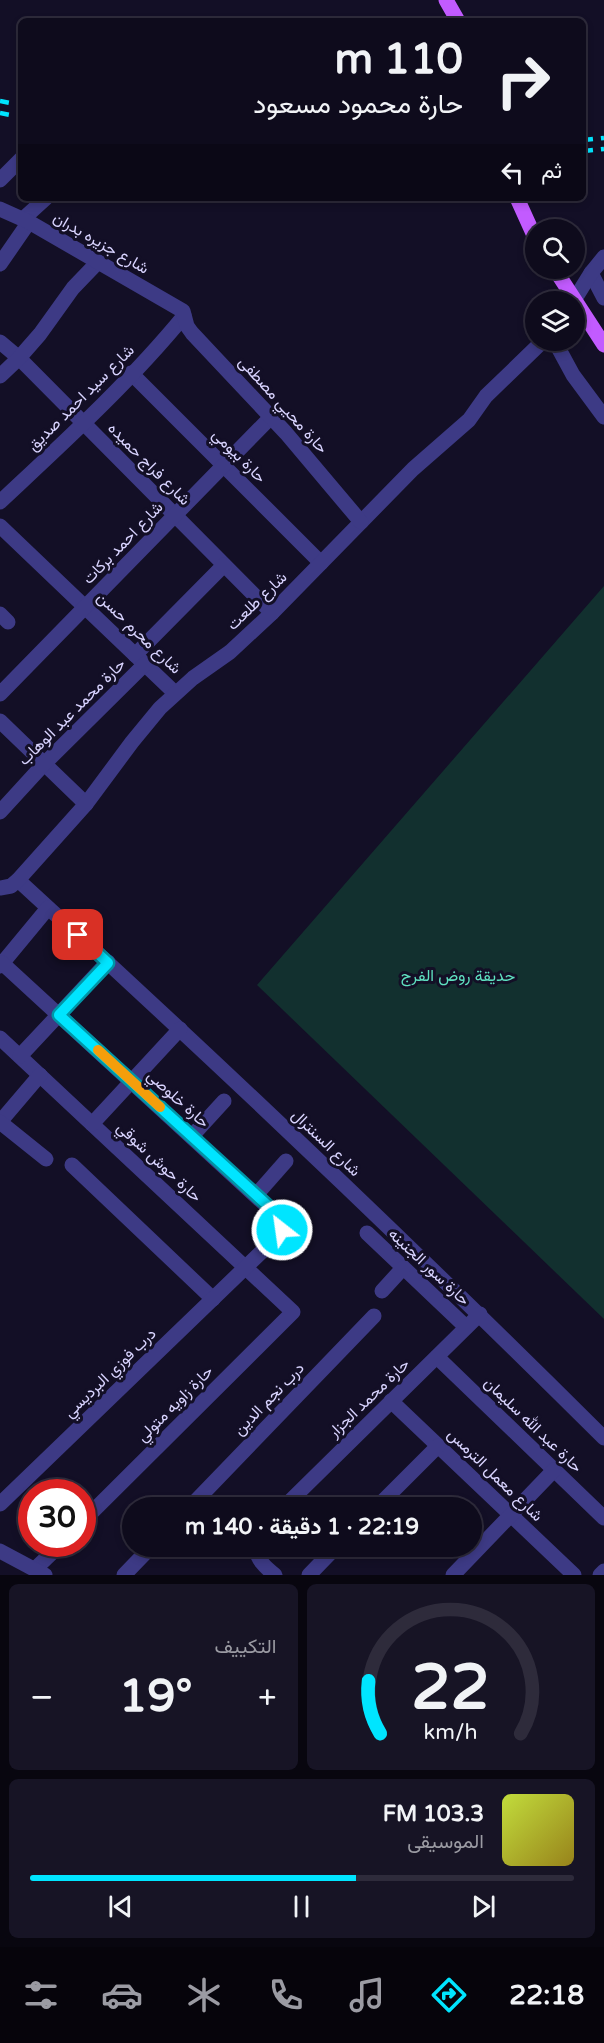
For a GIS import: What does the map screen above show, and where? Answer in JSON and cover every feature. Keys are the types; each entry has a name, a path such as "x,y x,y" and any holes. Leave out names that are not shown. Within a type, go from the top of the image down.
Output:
{"main road":[{"path":"446,0 456,18"},
{"path":"518,201 526,219"},
{"path":"561,279 604,345"}],"street":[{"path":"0,180 18,162"},
{"path":"0,264 26,221 43,201"},
{"name":"شارع جزيره بدران","path":"0,208 98,262 184,314"},
{"path":"580,291 604,257"},
{"path":"0,376 40,334 73,288 98,262"},
{"path":"591,273 604,298"},
{"name":"شارع سيد احمد صديق","path":"0,502 131,374 184,314"},
{"name":"حارة محيي مصطفى","path":"184,314 187,326 192,333 271,417 361,522"},
{"name":"شارع فراج حميده","path":"0,342 19,358 272,613"},
{"name":"شارع طلعت","path":"0,888 11,886 18,880 86,804 145,724 175,693 230,652 272,613 412,469 469,420 486,396 533,351"},
{"path":"560,351 573,375 604,417"},
{"name":"حارة بيومي","path":"131,374 321,563"},
{"name":"شارع احمد بركات","path":"0,694 271,417"},
{"name":"شارع محرم حسن","path":"0,526 175,693"},
{"name":"حارة محمد عبد الوهاب","path":"0,812 224,565"},
{"path":"0,721 86,804"},
{"name":"شارع السنترال","path":"18,880 180,1029 480,1314 604,1438"},
{"path":"1,964 48,908"},
{"path":"20,1056 108,963"},
{"name":"حارة خلوصي","path":"1,964 283,1221 282,1230 277,1237 245,1268"},
{"path":"92,1124 180,1029"},
{"name":"حارة حوش شوقي","path":"0,1038 293,1312"},
{"path":"40,1075 0,1122 46,1159"},
{"path":"192,1136 224,1101"},
{"path":"256,1195 286,1161"},
{"path":"72,1165 213,1299"},
{"name":"حارة سور الجنينه","path":"367,1233 466,1327"},
{"name":"درب فوزي البرديسي","path":"0,1504 245,1268"},
{"path":"382,1291 403,1268"},
{"name":"حارة زاويه متولي","path":"96,1508 293,1312"},
{"name":"حارة محمد الجزار","path":"294,1497 480,1314"},
{"name":"درب نجم الدين","path":"200,1497 374,1316"},
{"name":"حارة عبد الله سليمان","path":"436,1357 604,1518"},
{"name":"شارع معمل الترمس","path":"391,1401 574,1575"},
{"path":"387,1497 438,1446"},
{"path":"453,1575 554,1470"},
{"path":"0,1551 40,1572 51,1557"},
{"path":"124,1575 141,1557"},
{"path":"258,1557 275,1575"},
{"path":"309,1575 327,1557"},
{"path":"600,1575 604,1571"}],"green space":[{"name":"حديقة روض الفرج","path":"604,586 604,1319 257,985"}],"railway":[{"path":"0,101 18,104"},
{"path":"0,113 18,116"},
{"path":"586,140 604,138"},
{"path":"586,151 604,149"}],"slow traffic":[{"path":"98,1050 160,1107"}],"route":[{"path":"78,935 108,963 59,1015 277,1214 283,1221 282,1230"}]}
